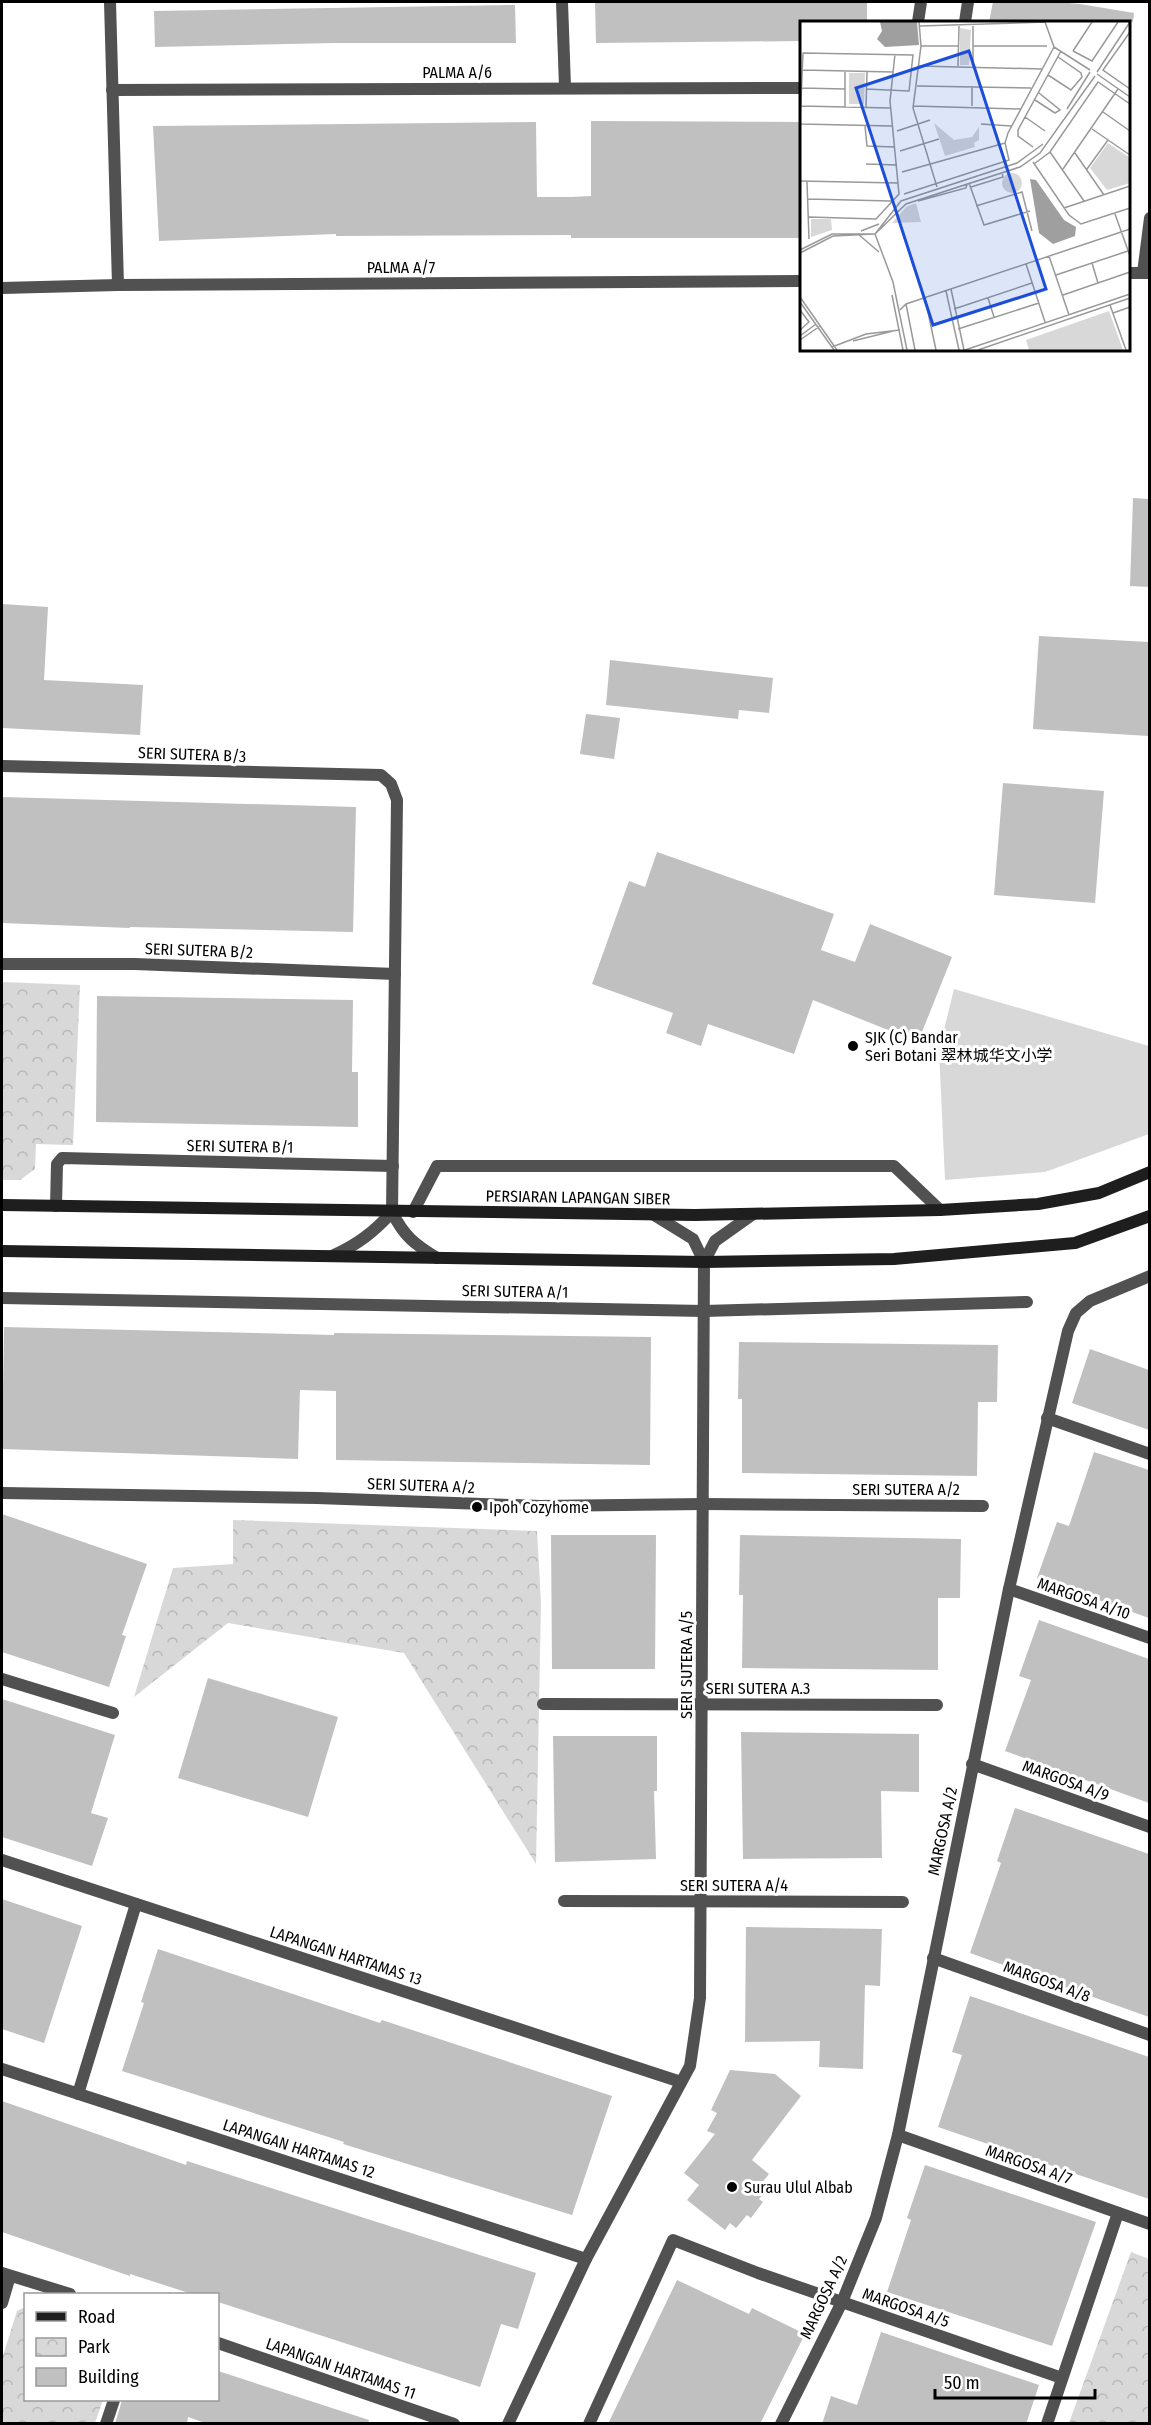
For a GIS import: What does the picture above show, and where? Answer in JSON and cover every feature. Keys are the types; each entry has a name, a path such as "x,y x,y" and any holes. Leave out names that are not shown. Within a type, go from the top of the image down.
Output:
{"main road":[{"name":"PERSIARAN LAPANGAN SIBER","path":"2,1205 654,1215 940,1210 1038,1204 1099,1193 1149,1172"},
{"path":"2,1251 704,1262 894,1260 1075,1243 1149,1216"}],"street":[{"path":"110,2 118,285"},
{"path":"562,2 565,87"},
{"path":"918,21 921,2"},
{"path":"965,21 968,2"},
{"name":"PALMA A/6","path":"112,90 800,88"},
{"path":"1130,273 1146,273 1149,218"},
{"name":"PALMA A/7","path":"2,288 118,285 800,281"},
{"name":"SERI SUTERA B/3","path":"2,766 381,775 390,784 397,800 395,974"},
{"name":"SERI SUTERA B/2","path":"2,964 135,964 395,974"},
{"path":"395,974 392,1212 403,1233 419,1247 437,1258"},
{"name":"SERI SUTERA B/1","path":"56,1206 57,1164 62,1158 393,1166"},
{"path":"413,1212 437,1166 894,1166 940,1210"},
{"path":"332,1256 356,1245 377,1230 392,1212"},
{"path":"704,1262 715,1241 753,1214"},
{"path":"654,1215 693,1239 704,1262"},
{"name":"SERI SUTERA A/5","path":"681,2082 690,2066 700,1998 704,1262"},
{"name":"MARGOSA A/2","path":"781,2424 842,2302 876,2218 898,2135 1008,1589 1068,1331 1076,1313 1090,1301 1149,1276"},
{"name":"SERI SUTERA A/1","path":"2,1298 704,1311 1027,1302"},
{"path":"1047,1418 1149,1454"},
{"name":"SERI SUTERA A/2","path":"2,1492 317,1498 540,1506 703,1504 983,1506"},
{"name":"MARGOSA A/10","path":"1008,1589 1149,1638"},
{"path":"2,1679 113,1713"},
{"name":"SERI SUTERA A.3","path":"543,1704 937,1705"},
{"name":"MARGOSA A/9","path":"972,1764 1149,1827"},
{"name":"LAPANGAN HARTAMAS 13","path":"2,1860 681,2082"},
{"name":"SERI SUTERA A/4","path":"564,1901 903,1902"},
{"path":"78,2094 136,1904"},
{"name":"MARGOSA A/8","path":"933,1958 1149,2035"},
{"name":"LAPANGAN HARTAMAS 12","path":"2,2069 586,2259"},
{"path":"508,2424 586,2259 681,2082"},
{"name":"MARGOSA A/7","path":"898,2135 1149,2224"},
{"path":"1047,2424 1118,2213"},
{"name":"MARGOSA A/5","path":"589,2424 673,2240 842,2302 1062,2378"},
{"path":"2,2302 6,2274 64,2293"},
{"name":"LAPANGAN HARTAMAS 11","path":"219,2343 454,2424"},
{"path":"106,2424 114,2401"}],"green space":[{"path":"2,982 80,985 73,1145 36,1144 35,1169 20,1180 2,1180"},
{"path":"954,989 1149,1046 1149,1134 1045,1172 945,1180 939,1050"},
{"path":"233,1520 537,1531 541,1602 536,1864 404,1653 228,1623 134,1697 173,1568 233,1564"},
{"path":"1131,2252 1149,2259 1149,2423 1069,2423"},
{"path":"24,2308 24,2401 103,2401 95,2423 2,2423 2,2359 17,2311"}],"building":[{"path":"867,2 867,21 800,21 800,41 596,43 595,3"},
{"path":"993,2 1057,2 1134,13 1133,22 989,21"},
{"path":"515,5 516,43 334,43 155,47 154,11"},
{"path":"591,121 800,122 800,238 571,238 571,235 336,236 336,234 159,241 153,126 536,122 537,197 591,196"},
{"path":"1133,498 1149,499 1149,587 1130,586"},
{"path":"2,604 48,607 44,680 143,685 140,735 2,728"},
{"path":"1039,636 1149,642 1149,736 1033,729"},
{"path":"610,660 773,678 769,713 739,710 738,719 606,705"},
{"path":"586,714 620,718 614,759 580,754"},
{"path":"1003,783 1104,791 1095,903 994,895"},
{"path":"2,797 356,807 353,932 2,923"},
{"path":"657,852 834,914 821,950 855,962 870,924 952,957 918,1042 813,1000 794,1054 708,1024 701,1046 666,1033 673,1013 592,984 629,881 645,887"},
{"path":"97,996 353,1000 352,1072 358,1072 358,1127 96,1122"},
{"path":"4,1327 334,1335 334,1333 651,1337 650,1465 336,1460 336,1391 300,1390 298,1459 2,1449"},
{"path":"739,1342 998,1345 997,1402 978,1402 977,1476 742,1473 742,1399 738,1399"},
{"path":"1090,1349 1149,1370 1149,1430 1072,1403"},
{"path":"1094,1452 1149,1470 1149,1618 1037,1578 1057,1522 1069,1526"},
{"path":"2,1514 147,1564 122,1635 126,1636 109,1687 2,1652"},
{"path":"551,1535 656,1535 655,1669 552,1669"},
{"path":"740,1535 961,1539 960,1598 938,1598 938,1670 742,1668 743,1595 739,1595"},
{"path":"1039,1620 1149,1659 1149,1803 1005,1751 1031,1680 1019,1676"},
{"path":"208,1678 338,1717 308,1817 178,1778"},
{"path":"2,1699 115,1735 91,1813 108,1818 92,1866 2,1837"},
{"path":"741,1732 919,1734 919,1792 881,1791 882,1858 743,1859"},
{"path":"553,1736 657,1736 657,1791 654,1791 656,1859 555,1862"},
{"path":"1015,1808 1149,1854 1149,2017 970,1953 1001,1863 997,1861"},
{"path":"2,1899 82,1926 44,2043 2,2029"},
{"path":"746,1927 882,1929 880,1986 865,1985 863,2069 819,2067 820,2041 745,2042"},
{"path":"158,1949 380,2023 382,2020 612,2096 572,2215 343,2144 344,2142 122,2071 144,2003 141,2002"},
{"path":"970,1996 1149,2057 1149,2199 938,2127 962,2055 952,2052"},
{"path":"730,2070 775,2074 801,2096 752,2160 769,2174 761,2184 768,2188 759,2199 763,2202 751,2218 747,2215 736,2228 730,2223 725,2230 687,2200 699,2185 684,2173 715,2134 707,2131 717,2113 711,2110"},
{"path":"2,2101 186,2165 187,2161 536,2273 518,2329 501,2324 480,2387 219,2302 219,2293 189,2293 130,2274 130,2276 2,2232"},
{"path":"925,2165 1096,2222 1052,2346 887,2292 911,2220 907,2218"},
{"path":"677,2280 749,2314 752,2308 805,2334 760,2424 608,2424"},
{"path":"881,2332 1039,2385 1026,2424 822,2424 831,2396 857,2405"},
{"path":"219,2371 369,2420 368,2424 208,2424 188,2417 187,2424 115,2424 122,2401 219,2401"}],"place":[{"name":"SJK (C) Bandar Seri Botani 翠林城华文小学","path":"853,1046"},
{"name":"Ipoh Cozyhome","path":"477,1507"},
{"name":"Surau Ulul Albab","path":"732,2187"}]}
